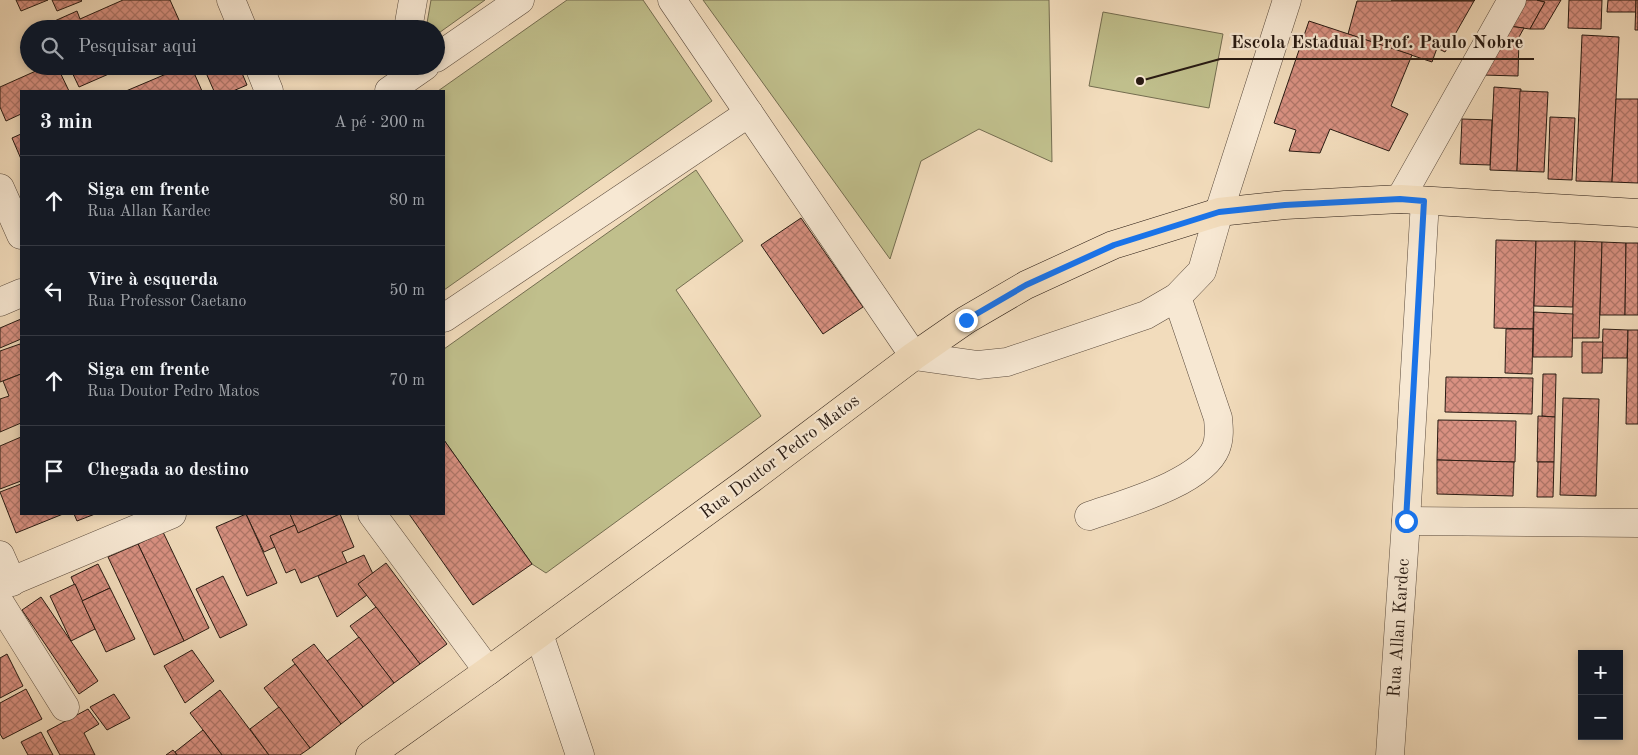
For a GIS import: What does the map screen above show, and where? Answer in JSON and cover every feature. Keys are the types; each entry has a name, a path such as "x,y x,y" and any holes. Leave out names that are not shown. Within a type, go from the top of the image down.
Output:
{"main road":[{"name":"Rua Doutor Pedro Matos","path":"370,755 751,480 914,356 966,320 1026,285 1114,245 1219,212 1285,205 1412,200 1638,213"}],"street":[{"path":"231,0 239,20"},
{"path":"410,20 413,0"},
{"path":"445,52 520,0"},
{"path":"672,0 914,356 978,365 1007,362 1146,315 1177,297 1202,270 1287,0"},
{"path":"1412,200 1512,0"},
{"path":"263,75 269,90"},
{"path":"396,81 408,75"},
{"path":"445,317 748,112"},
{"path":"0,188 20,234"},
{"name":"Rua Allan Kardec","path":"1390,755 1406,521 1412,200"},
{"path":"0,302 20,293"},
{"path":"1089,516 1172,486 1192,475 1206,464 1216,449 1219,434 1218,418 1177,297"},
{"path":"4,590 170,515"},
{"path":"373,515 488,671"},
{"path":"1406,521 1638,523"},
{"path":"0,555 4,590 65,707"},
{"path":"539,634 580,755"}],"shaded area":[{"path":"431,0 485,0 445,29 445,20 428,20"},
{"path":"567,0 643,0 712,101 445,289 445,90 439,90"},
{"path":"703,0 1049,0 1052,162 979,129 921,161 890,259"},
{"path":"1103,12 1223,34 1209,108 1089,86"},
{"path":"696,170 743,241 676,290 761,416 546,573 532,564 445,441 445,348"}],"building":[{"path":"16,0 48,0 21,11"},
{"path":"52,0 81,0 82,1 57,11"},
{"path":"123,0 170,0 179,20 57,20 77,11 80,19"},
{"path":"1391,0 1475,0 1474,1"},
{"path":"1522,0 1545,2 1530,29 1508,26"},
{"path":"1537,0 1561,0 1544,29 1530,29 1545,2"},
{"path":"1569,0 1602,0 1601,29 1568,28"},
{"path":"1608,0 1636,0 1636,12 1607,12"},
{"path":"1636,0 1638,0 1638,30 1635,30"},
{"path":"1357,1 1474,1 1445,52 1437,48 1432,62 1348,34"},
{"path":"1309,21 1412,55 1391,106 1408,114 1389,151 1330,129 1320,153 1289,151 1296,130 1274,123"},
{"path":"1508,26 1524,28 1519,37 1518,76 1482,75"},
{"path":"1582,35 1619,37 1612,182 1576,181"},
{"path":"27,75 61,75 69,90 20,90 20,114 6,121 0,107 0,87"},
{"path":"73,75 106,75 79,87"},
{"path":"164,75 195,75 202,90 128,90"},
{"path":"207,75 243,75 247,85 235,90 214,90"},
{"path":"1494,87 1521,89 1517,171 1490,170"},
{"path":"1520,91 1548,92 1544,172 1517,171"},
{"path":"1616,99 1638,99 1638,183 1612,182"},
{"path":"1550,117 1575,118 1572,180 1548,179"},
{"path":"1462,119 1492,120 1490,165 1460,164"},
{"path":"20,134 20,157 12,138"},
{"path":"801,218 863,307 823,334 761,245"},
{"path":"1496,240 1536,241 1533,329 1494,328"},
{"path":"1536,241 1575,241 1573,307 1534,306"},
{"path":"1575,241 1602,242 1599,338 1572,338"},
{"path":"1602,242 1626,243 1625,315 1600,315"},
{"path":"1626,243 1638,243 1638,315 1625,315"},
{"path":"1534,312 1573,314 1572,357 1533,357"},
{"path":"20,319 20,339 0,348 0,328"},
{"path":"1506,329 1533,329 1532,374 1505,373"},
{"path":"1603,329 1628,330 1627,358 1602,358"},
{"path":"1628,330 1638,330 1638,424 1626,424"},
{"path":"1582,342 1603,342 1602,373 1582,373"},
{"path":"20,344 20,374 0,382 0,351"},
{"path":"20,374 20,423 0,432 0,399 9,396 3,381"},
{"path":"1543,374 1556,374 1555,417 1542,416"},
{"path":"1446,377 1533,378 1532,414 1445,412"},
{"path":"1563,398 1599,399 1596,496 1560,495"},
{"path":"1538,416 1555,417 1554,462 1537,462"},
{"path":"1438,420 1516,421 1515,462 1437,460"},
{"path":"20,437 20,481 0,489 0,446"},
{"path":"445,441 532,564 473,605 410,515 445,515"},
{"path":"1437,460 1514,462 1513,496 1437,494"},
{"path":"1538,462 1554,462 1553,497 1537,497"},
{"path":"20,484 20,515 61,515 16,533 0,492"},
{"path":"74,515 92,515 77,521"},
{"path":"246,515 290,515 295,525 270,536 275,547 264,552"},
{"path":"246,515 277,583 247,596 216,527"},
{"path":"290,515 338,515 298,533"},
{"path":"340,515 354,547 342,552 347,563 301,583 295,569 286,573 270,536 295,525 298,533"},
{"path":"163,532 209,628 184,641 138,544"},
{"path":"138,544 184,641 154,655 108,557"},
{"path":"364,555 373,574 358,584 367,595 337,617 318,576"},
{"path":"386,563 447,644 420,664 358,584"},
{"path":"98,564 110,588 82,601 71,577"},
{"path":"223,576 247,625 220,638 196,589"},
{"path":"75,584 95,629 71,641 50,596"},
{"path":"110,588 135,639 106,652 82,601"},
{"path":"41,597 98,681 79,694 22,610"},
{"path":"376,607 420,664 394,683 350,626"},
{"path":"359,637 394,683 363,707 327,661"},
{"path":"314,644 363,707 341,724 292,660"},
{"path":"192,650 214,681 185,703 164,666"},
{"path":"7,654 23,686 0,698 0,658"},
{"path":"295,664 341,724 310,748 264,688"},
{"path":"26,689 42,719 3,739 0,734 0,703"},
{"path":"220,690 269,755 222,755 190,713"},
{"path":"114,694 130,718 107,730 90,707"},
{"path":"279,707 310,748 300,755 269,755 250,729"},
{"path":"88,709 99,724 84,733 95,755 60,755 47,731"},
{"path":"203,730 222,755 177,755 175,752"},
{"path":"41,732 53,755 28,755 21,742"},
{"path":"173,750 177,755 166,755"}],"place":[{"name":"Escola Estadual Prof. Paulo Nobre","path":"1140,81"}],"route":[{"path":"966,320 1026,285 1114,245 1219,212 1285,205 1400,199 1424,201 1406,521"}]}
